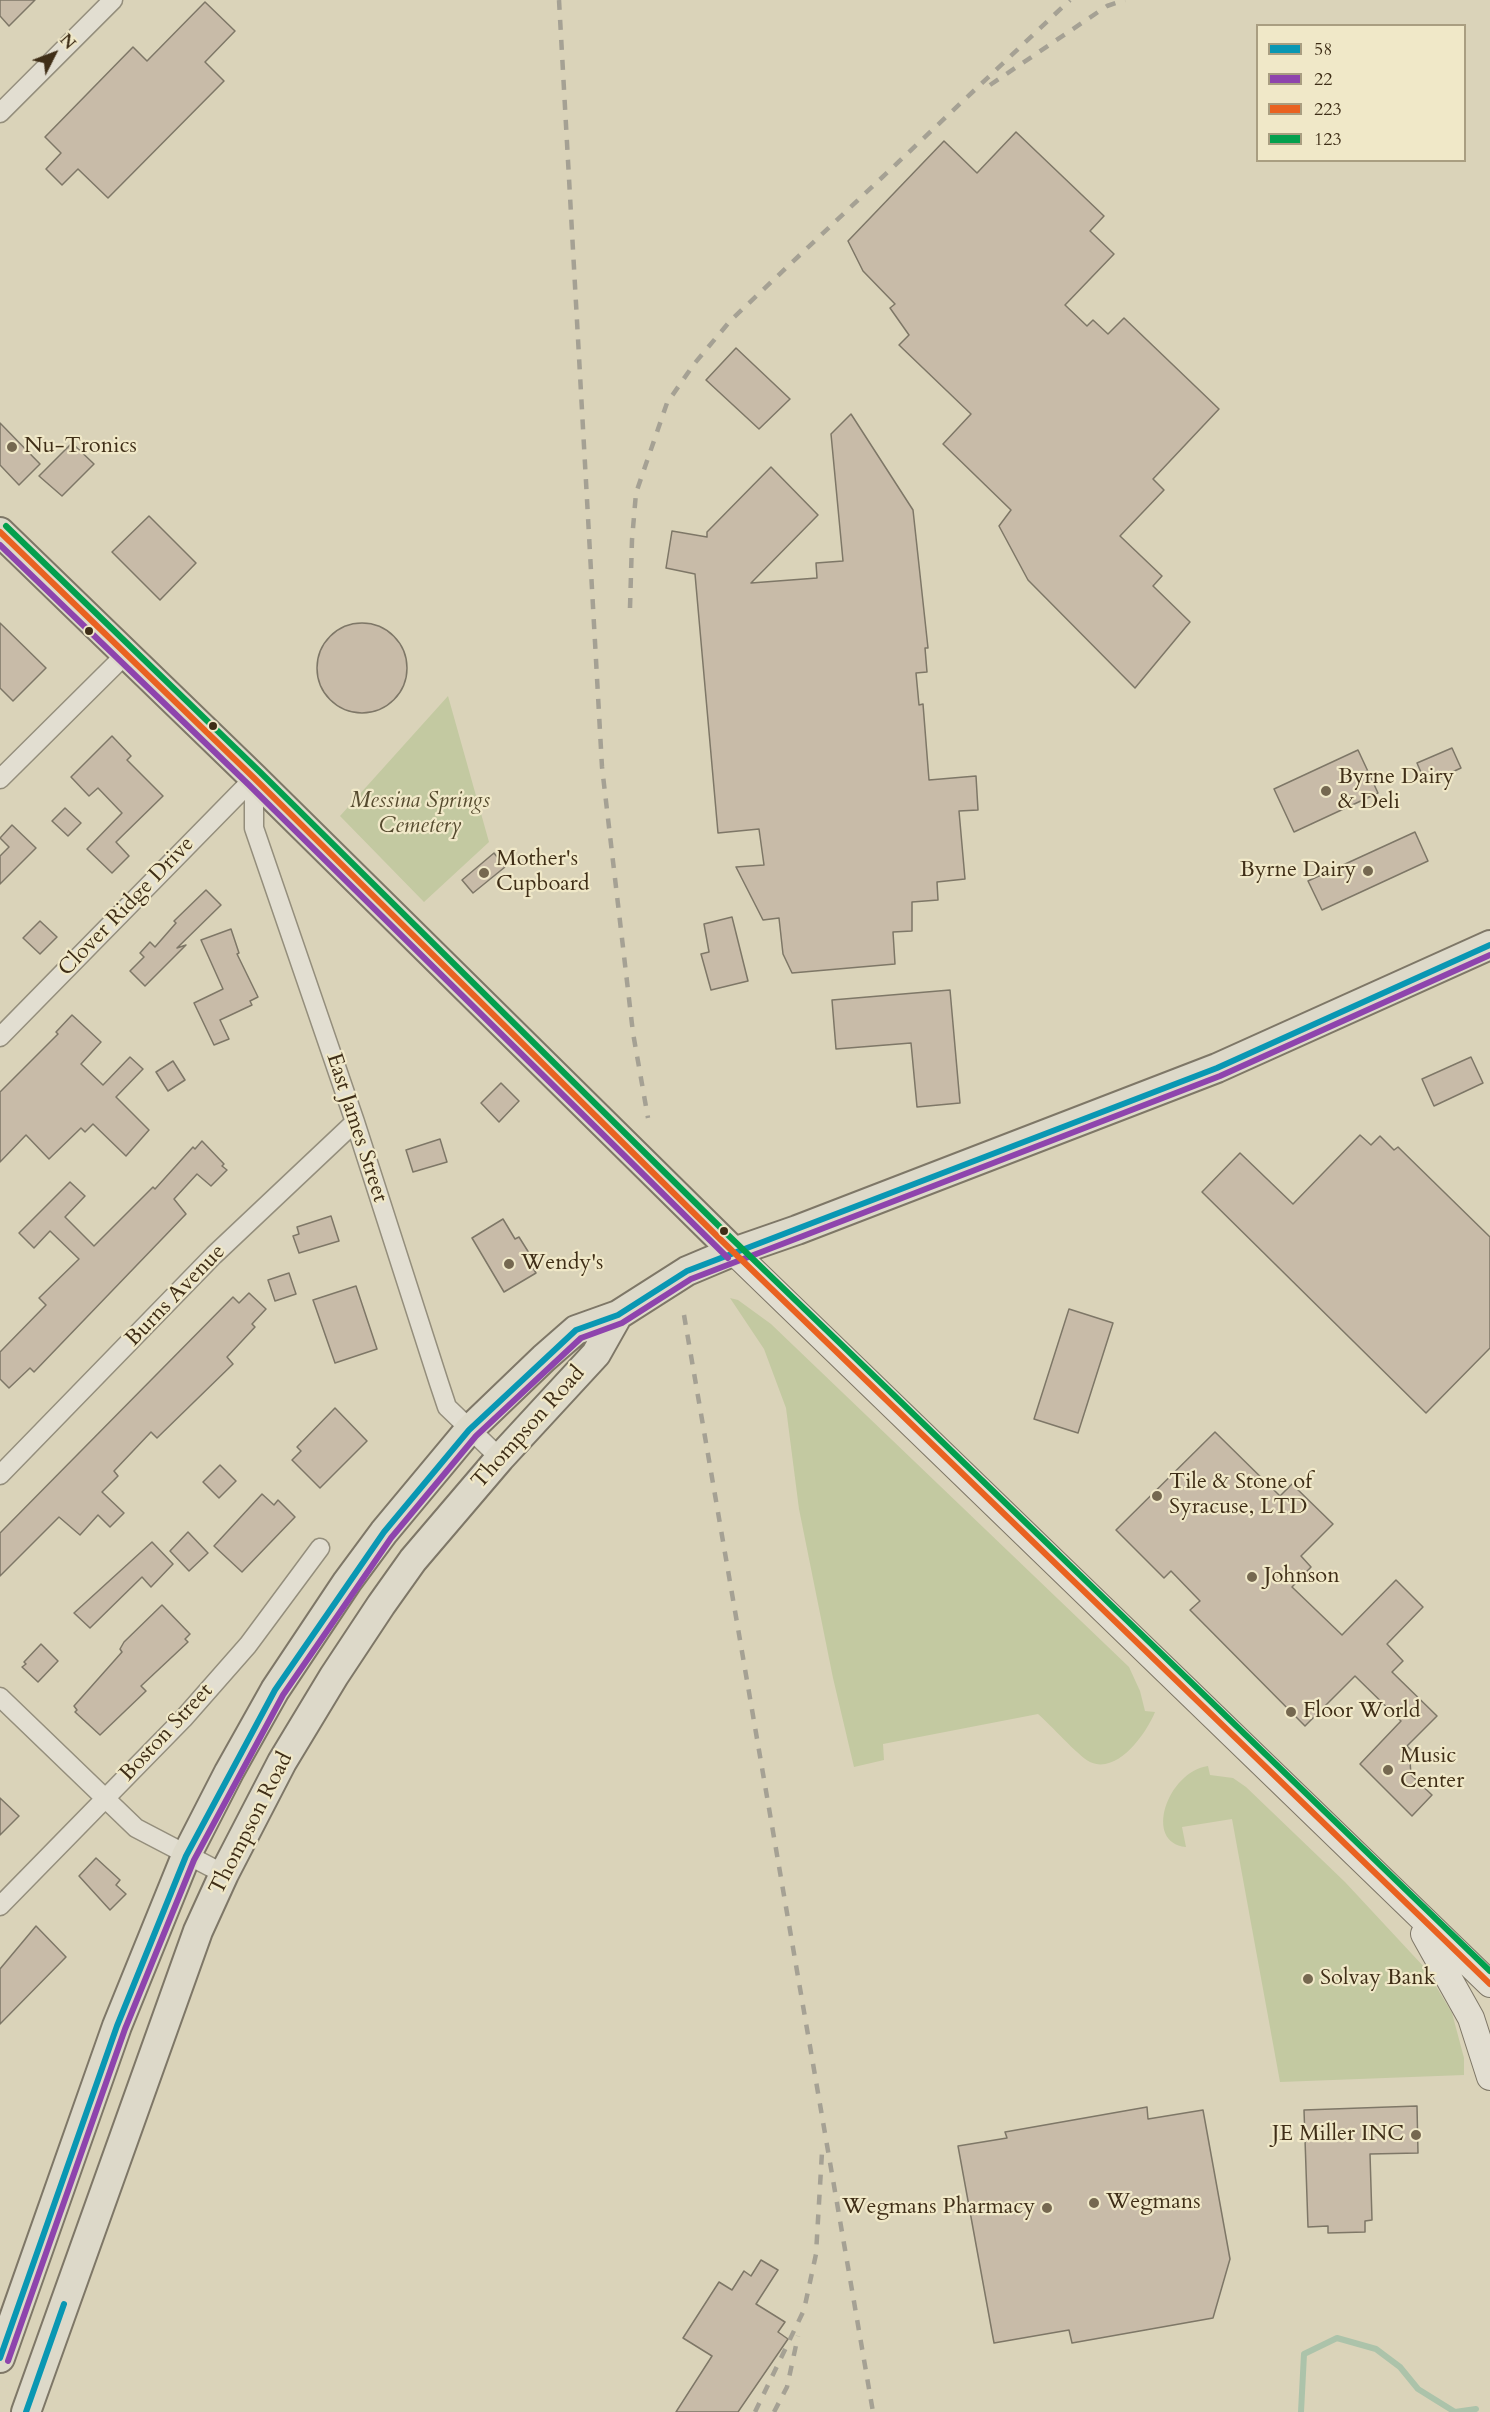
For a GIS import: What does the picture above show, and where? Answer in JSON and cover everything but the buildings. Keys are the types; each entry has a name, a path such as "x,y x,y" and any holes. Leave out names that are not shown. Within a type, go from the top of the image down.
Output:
{"main road":[{"path":"0,532 254,778 734,1252 1490,1984"},
{"name":"Thompson Road","path":"0,2358 117,2026 186,1856 270,1699 334,1601 384,1532 469,1430 576,1330 618,1315 687,1271 1217,1068 1453,964 1490,945"},
{"name":"Thompson Road","path":"26,2412 198,1931 224,1874 282,1762 334,1676 413,1560 500,1458 596,1354 618,1315"},
{"path":"1405,1904 1448,1974 1471,2018 1490,2077"}],"street":[{"path":"0,113 113,0"},
{"path":"0,779 126,654"},
{"name":"Clover Ridge Drive","path":"0,1037 254,778"},
{"name":"East James Street","path":"254,778 254,828 356,1122 444,1399 447,1407 500,1458"},
{"name":"Burns Avenue","path":"0,1475 214,1255 356,1122"},
{"name":"Boston Street","path":"0,1906 183,1719 248,1644 320,1548"},
{"path":"0,1697 136,1828 224,1874"}],"green space":[{"name":"Messina Springs Cemetery","path":"448,696 489,842 424,902 340,816"},
{"path":"730,1298 738,1300 771,1324 1129,1667 1140,1691 1145,1711 1155,1712 1138,1740 1121,1757 1101,1764 1090,1762 1038,1714 883,1744 884,1760 854,1767 833,1678 799,1509 786,1408 764,1349"},
{"path":"1208,1766 1210,1775 1233,1778 1246,1787 1345,1882 1425,1968 1452,2013 1464,2058 1464,2075 1280,2082 1232,1819 1182,1827 1186,1847 1173,1843 1166,1834 1163,1821 1165,1807 1181,1781 1194,1771"}],"waterway":[{"path":"1301,2412 1304,2354 1337,2338 1376,2349 1400,2367 1418,2389 1455,2412 1476,2409"}],"railway":[{"path":"559,0 602,767 633,1033 648,1118"},
{"path":"630,608 636,493 667,403 694,364 731,320 1070,0"},
{"path":"990,85 1107,6 1125,0"},
{"path":"684,1315 873,2412"},
{"path":"755,2412 804,2310 816,2254 822,2152"},
{"path":"774,2412 787,2387 798,2336"}],"transit line":[{"name":"123","path":"6,526 260,772 727,1234 1490,1971"},
{"name":"223","path":"0,532 254,778 721,1240 1490,1984"},
{"name":"22","path":"0,545 248,784 728,1258"},
{"name":"58","path":"0,2358 117,2026 186,1856 275,1690 384,1532 469,1430 576,1330 618,1315 687,1271 1217,1068 1490,945"},
{"name":"22","path":"8,2361 125,2029 194,1860 283,1695 391,1538 476,1436 581,1338 622,1323 691,1279 1220,1076 1490,955"},
{"name":"58","path":"26,2412 64,2304"}],"place":[{"name":"Nu-Tronics","path":"12,447"},
{"name":"Byrne Dairy & Deli","path":"1326,791"},
{"name":"Byrne Dairy","path":"1368,871"},
{"name":"Mother's Cupboard","path":"484,873"},
{"name":"Wendy's","path":"509,1264"},
{"name":"Tile & Stone of Syracuse, LTD","path":"1157,1496"},
{"name":"Johnson","path":"1252,1577"},
{"name":"Floor World","path":"1291,1712"},
{"name":"Music Center","path":"1388,1770"},
{"name":"Solvay Bank","path":"1308,1979"},
{"name":"JE Miller INC","path":"1416,2135"},
{"name":"Wegmans","path":"1094,2203"},
{"name":"Wegmans Pharmacy","path":"1047,2208"}]}
